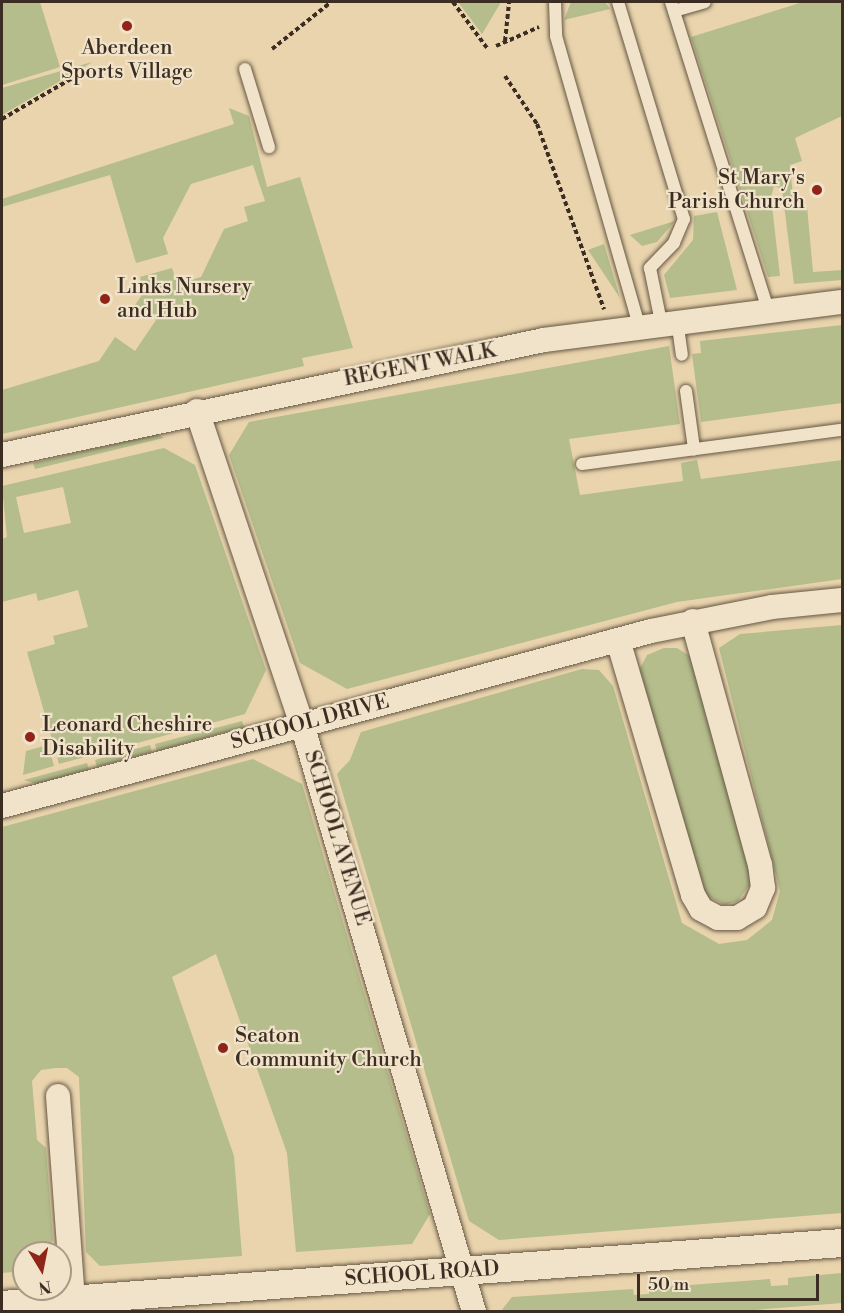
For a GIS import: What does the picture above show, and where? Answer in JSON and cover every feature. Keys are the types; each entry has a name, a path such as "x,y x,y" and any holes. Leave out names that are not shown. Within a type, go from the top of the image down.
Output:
{"street":[{"name":"REGENT WALK","path":"2,455 197,411 611,329 843,302"},
{"name":"SCHOOL AVENUE","path":"197,411 302,723 466,1270 474,1311"},
{"name":"SCHOOL DRIVE","path":"2,806 302,723 693,621 843,600"},
{"path":"618,640 693,895 701,909 737,918 755,907 763,888 760,865 693,621"},
{"path":"58,1096 73,1299"},
{"name":"SCHOOL ROAD","path":"2,1305 73,1299 160,1303 466,1270 843,1243"}],"lane":[{"path":"555,2 552,21 659,322 682,355"},
{"path":"618,2 684,219 674,243 650,268 659,322"},
{"path":"705,2 673,6 768,309"},
{"path":"245,69 269,147"},
{"path":"686,391 694,449"},
{"path":"582,464 843,430"}],"path":[{"path":"272,49 331,2"},
{"path":"453,2 487,48"},
{"path":"505,41 509,2"},
{"path":"496,46 552,21"},
{"path":"2,119 81,73"},
{"path":"505,76 537,124 611,329"}],"green space":[{"path":"2,2 40,2 60,67 2,85"},
{"path":"458,2 501,2 482,34"},
{"path":"571,2 605,2 610,9 564,20"},
{"path":"803,2 842,2 842,116 795,138 802,161 790,165 794,207 807,206 813,272 842,270 842,280 794,284 782,189 774,186 771,197 780,276 768,277 691,37"},
{"path":"92,62 84,67 2,115 2,88"},
{"path":"229,108 249,116 267,187 300,177 353,348 302,358 304,366 2,434 2,390 99,361 115,337 135,351 156,320 135,305 144,292 140,277 172,268 177,284 201,277 224,229 248,221 244,207 265,201 253,165 191,184 163,238 168,254 136,263 110,175 2,207 2,199 234,124"},
{"path":"717,212 737,290 670,298 664,275 693,240 694,216"},
{"path":"675,221 657,242 642,246 630,235"},
{"path":"604,244 620,298 588,250"},
{"path":"842,325 842,403 701,422 692,354 701,353 700,341"},
{"path":"669,346 680,424 569,439 580,495 683,481 681,463 697,460 701,479 842,460 842,579 677,602 347,689 300,663 229,455 249,422"},
{"path":"157,434 164,438 35,469 33,463"},
{"path":"164,448 195,465 266,670 245,714 59,764 27,652 55,644 53,636 88,627 78,590 38,601 36,593 2,602 2,539 7,537 2,486","holes":["63,487 71,523 24,533 16,497"]},
{"path":"842,625 842,1213 499,1240 469,1221 337,774 350,760 361,732 582,669 599,670 613,686 682,923 719,944 747,940 772,920 780,891 719,648 740,634"},
{"path":"664,648 677,648 693,658 753,880 738,901 725,905 701,893 638,672 647,655"},
{"path":"242,721 244,727 157,751 155,744"},
{"path":"48,745 54,766 23,775 26,751"},
{"path":"150,745 152,752 97,767 95,760"},
{"path":"253,759 302,784 430,1214 412,1244 296,1252 287,1153 216,954 172,977 234,1156 242,1256 100,1266 86,1252 79,1077 67,1068 56,1068 41,1070 32,1081 37,1140 46,1148 53,1240 12,1241 12,1272 2,1273 2,827"},
{"path":"87,763 89,769 37,784 24,780"},
{"path":"842,1273 842,1303 729,1312 501,1311 512,1297 633,1289 634,1295 649,1294 649,1288 770,1279 771,1286 788,1285 788,1278"}],"place":[{"name":"Aberdeen Sports Village","path":"127,26"},
{"name":"St Mary's Parish Church","path":"817,190"},
{"name":"Links Nursery and Hub","path":"105,299"},
{"name":"Leonard Cheshire Disability","path":"30,737"},
{"name":"Seaton Community Church","path":"223,1048"}]}
